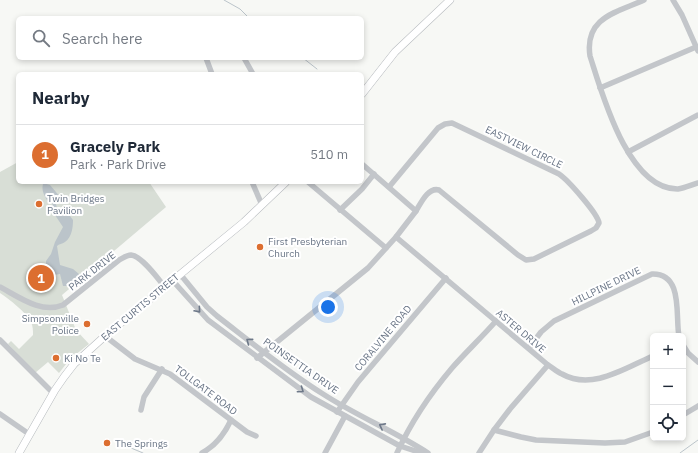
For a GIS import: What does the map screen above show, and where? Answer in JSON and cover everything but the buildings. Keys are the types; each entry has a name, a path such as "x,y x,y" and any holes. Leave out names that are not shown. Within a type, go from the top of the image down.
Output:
{"main road":[{"path":"364,91 395,52 450,0"},
{"name":"EAST CURTIS STREET","path":"19,453 54,393 73,366 105,336 244,222 284,184"}],"street":[{"path":"644,0 609,14 601,21 594,32 590,40 590,52 600,88 614,127 628,152 646,173 661,185 678,189 698,183"},
{"path":"600,88 697,49 682,15 672,0"},
{"path":"207,60 211,72"},
{"path":"245,60 252,72"},
{"path":"628,152 698,115"},
{"name":"EASTVIEW CIRCLE","path":"389,187 438,128 443,124 452,123 559,174 591,209 597,217 598,223 596,228 591,231 534,259 528,260 518,256 439,190 435,189 431,191 416,211"},
{"path":"257,358 357,277 396,237 416,211 364,166"},
{"path":"340,210 362,189 374,174"},
{"path":"253,184 262,205"},
{"path":"310,184 386,248"},
{"name":"ASTER DRIVE","path":"396,237 548,366 561,374 572,378 595,380 650,357"},
{"name":"PARK DRIVE","path":"0,288 39,306 56,308 63,305 119,260 125,256 132,255 138,257 165,287"},
{"name":"POINSETTIA DRIVE","path":"180,274 207,307 217,316 308,384 342,405 404,438 428,453"},
{"name":"HILLPINE DRIVE","path":"528,348 541,332 551,323 652,274 663,276 673,287 677,301 679,333"},
{"name":"CORALVINE ROAD","path":"337,412 358,382 446,278"},
{"name":"POINSETTIA DRIVE","path":"173,281 208,320 311,397 400,446 422,453"},
{"path":"398,453 404,438 430,397 451,369 496,321"},
{"name":"TOLLGATE ROAD","path":"105,336 135,359 162,369 170,374 247,432 256,436"},
{"path":"0,340 54,393"},
{"path":"686,350 698,362"},
{"path":"479,453 510,409 548,366"},
{"path":"141,410 144,397 162,369"},
{"path":"686,413 698,406"},
{"path":"0,414 29,434"},
{"path":"325,453 345,416"},
{"path":"205,452 227,429 231,420"},
{"path":"494,430 536,440 605,443 625,442 650,433"}],"shaded area":[{"path":"16,163 16,184 150,184 166,207 62,295 76,330 89,344 70,359 59,373 48,362 35,373 8,344 11,341 19,349 33,335 33,330 29,318 17,306 0,293 0,172"},
{"path":"43,184 50,185 61,198 61,200 56,204 57,208 67,212 73,220 71,235 65,242 57,246 60,265 73,269 79,274 78,278 68,286 63,286 60,274 54,275 46,267 46,261 51,254 55,242 63,227 55,215 52,203 49,203 45,196"}],"waterway":[{"path":"224,0 240,9 247,16"},
{"path":"306,60 317,69"},
{"path":"680,453 698,440"},
{"path":"131,448 143,453"}],"place":[{"name":"Twin Bridges Pavilion","path":"39,204"},
{"name":"First Presbyterian Church","path":"260,247"},
{"name":"Gracely Park","path":"41,278"},
{"name":"Simpsonville Police","path":"87,324"},
{"name":"Ki No Te","path":"56,358"},
{"name":"The Springs","path":"107,443"}]}
